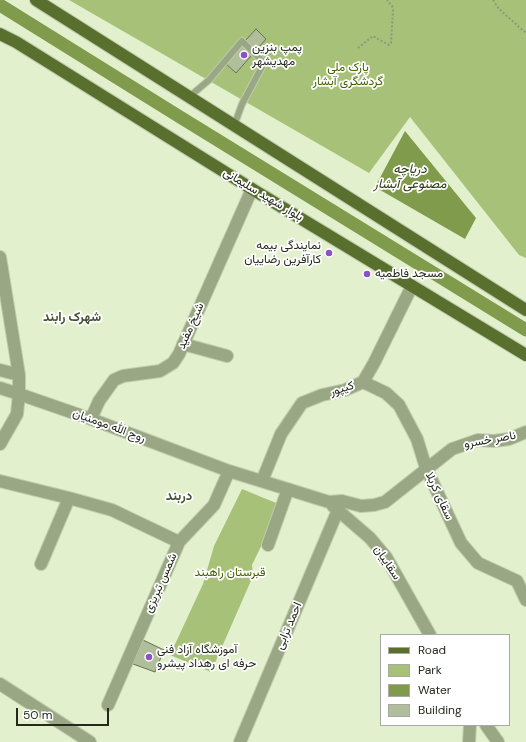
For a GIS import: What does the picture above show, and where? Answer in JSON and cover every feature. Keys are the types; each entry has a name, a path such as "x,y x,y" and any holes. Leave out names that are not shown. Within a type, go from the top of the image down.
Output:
{"main road":[{"path":"36,0 526,310"},
{"path":"0,30 16,42"},
{"name":"بلوار شهید سلیمانی","path":"0,34 16,42 252,189 526,355"}],"street":[{"name":"شیخ مفید","path":"90,419 99,401 114,380 123,376 160,371 173,363 183,344 252,189"},
{"path":"0,257 19,375 17,414 0,444"},
{"name":"کیپور","path":"262,481 281,434 302,403 322,395 345,390 363,382 412,286"},
{"path":"183,344 227,356"},
{"path":"0,370 19,375"},
{"name":"سقای کربلا","path":"363,382 386,393 399,405 418,439 426,468 461,542 478,563 517,581 526,600"},
{"name":"روح الله مومنیان","path":"0,390 19,394 90,419 229,471 329,502"},
{"name":"ناصر خسرو","path":"329,502 342,502 361,506 385,502 426,468 452,449 471,441 494,441 509,439 526,432"},
{"name":"شمس تبریزی","path":"108,705 179,542 214,505 229,471"},
{"path":"0,481 112,510 179,542"},
{"path":"268,545 288,489"},
{"path":"41,564 69,498"},
{"name":"سقاییان","path":"329,502 370,538 386,557 429,634"},
{"name":"احمد ترابی","path":"240,742 338,510"},
{"path":"0,684 90,742"},
{"path":"469,742 470,726"},
{"path":"487,726 498,742"}],"lane":[{"path":"189,97 209,80 242,41 264,63 242,104 234,126"}],"path":[{"path":"358,48 373,36 389,45 391,43 393,10 392,6 387,0"},
{"path":"493,0 499,9 526,33"}],"green space":[{"name":"پارک ملی گردشگری آبشار","path":"69,0 526,0 526,258 519,255 410,117 369,173"},
{"name":"قبرستان راهبند","path":"242,489 281,505 252,565 253,576 211,672 170,655 203,584 214,546"}],"water":[{"name":"دریاچه مصنوعی آبشار","path":"405,131 476,218 465,239 375,187"}],"building":[{"path":"256,29 266,39 236,73 225,63"},
{"name":"آموزشگاه آزاد فنی حرفه ای رهداد پیشرو","path":"143,640 164,650 155,672 133,664"}],"waterway":[{"path":"0,5 526,330"}],"place":[{"name":"پمپ بنزین مهدیشهر","path":"244,55"},
{"name":"نمایندگی بیمه کارآفرین رضاییان","path":"329,253"},
{"name":"مسجد فاطمیه","path":"367,274"},
{"name":"آموزشگاه آزاد فنی حرفه ای رهداد پیشرو","path":"149,657"}],"district":[{"name":"شهرک رابند","path":"72,318"},
{"name":"دربند","path":"179,497"}]}
